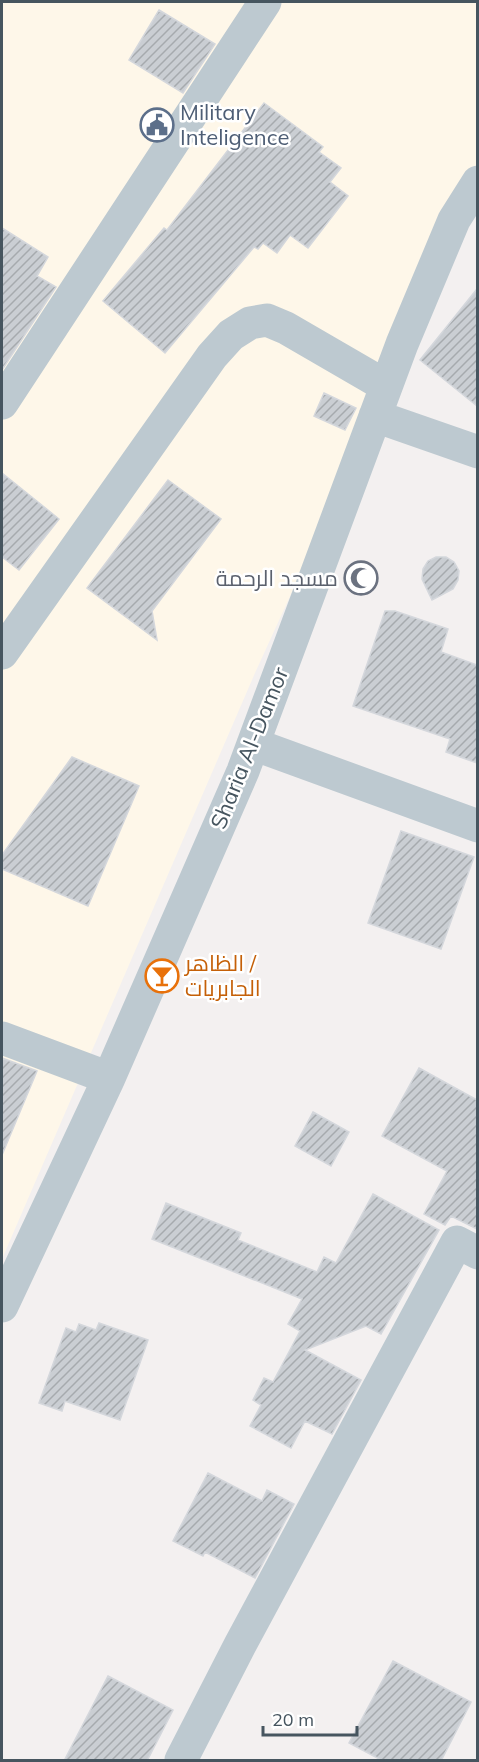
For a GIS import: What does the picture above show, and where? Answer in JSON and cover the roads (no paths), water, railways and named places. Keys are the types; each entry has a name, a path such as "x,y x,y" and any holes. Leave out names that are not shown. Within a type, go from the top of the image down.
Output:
{"street":[{"path":"2,403 265,2"},
{"name":"Sharia Al-Damor","path":"2,1306 109,1078 234,793 386,386 454,220 477,182"},
{"path":"2,653 212,356 231,335 250,322 267,320 286,328 386,386"},
{"path":"375,416 477,452"},
{"path":"253,744 477,826"},
{"path":"2,1038 109,1078"},
{"path":"181,1761 240,1645 457,1242 477,1253"}],"place":[{"name":"Military Inteligence","path":"157,125"},
{"name":"مسجد الرحمة","path":"361,578"},
{"name":"الظاهر / الجابريات","path":"162,976"}]}
